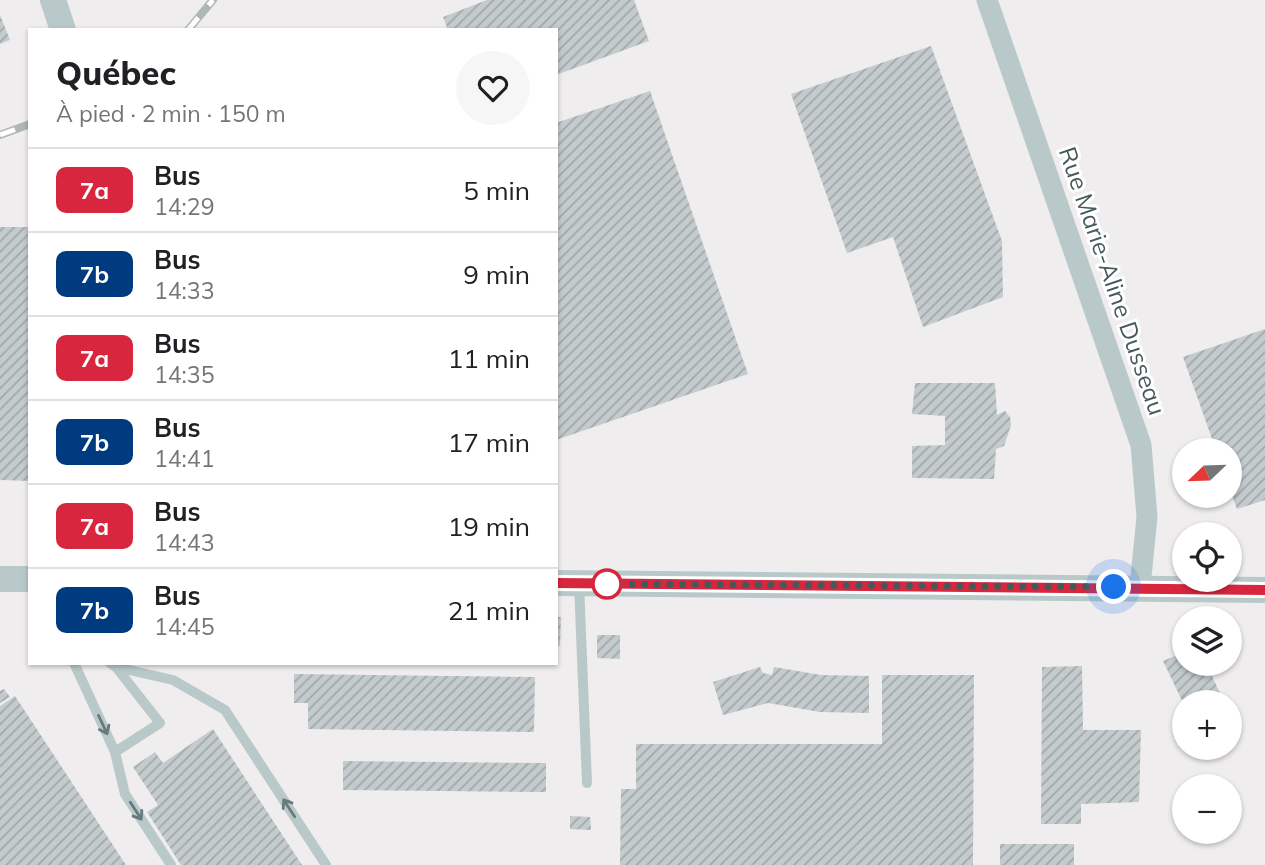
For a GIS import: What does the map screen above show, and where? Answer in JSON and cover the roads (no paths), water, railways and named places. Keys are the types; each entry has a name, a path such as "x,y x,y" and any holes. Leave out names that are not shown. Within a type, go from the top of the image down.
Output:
{"street":[{"path":"53,0 62,28"},
{"name":"Rue Marie-Aline Dusseau","path":"987,0 1141,445 1147,517 1140,587"},
{"path":"0,579 28,579"},
{"path":"568,583 1265,590"}],"lane":[{"path":"568,583 587,783"},
{"path":"75,665 115,752 125,794 171,865"},
{"path":"113,665 160,723 115,752"},
{"path":"113,665 173,680 225,709 326,865"}],"railway":[{"path":"190,28 213,0"},
{"path":"0,135 28,125"}]}
